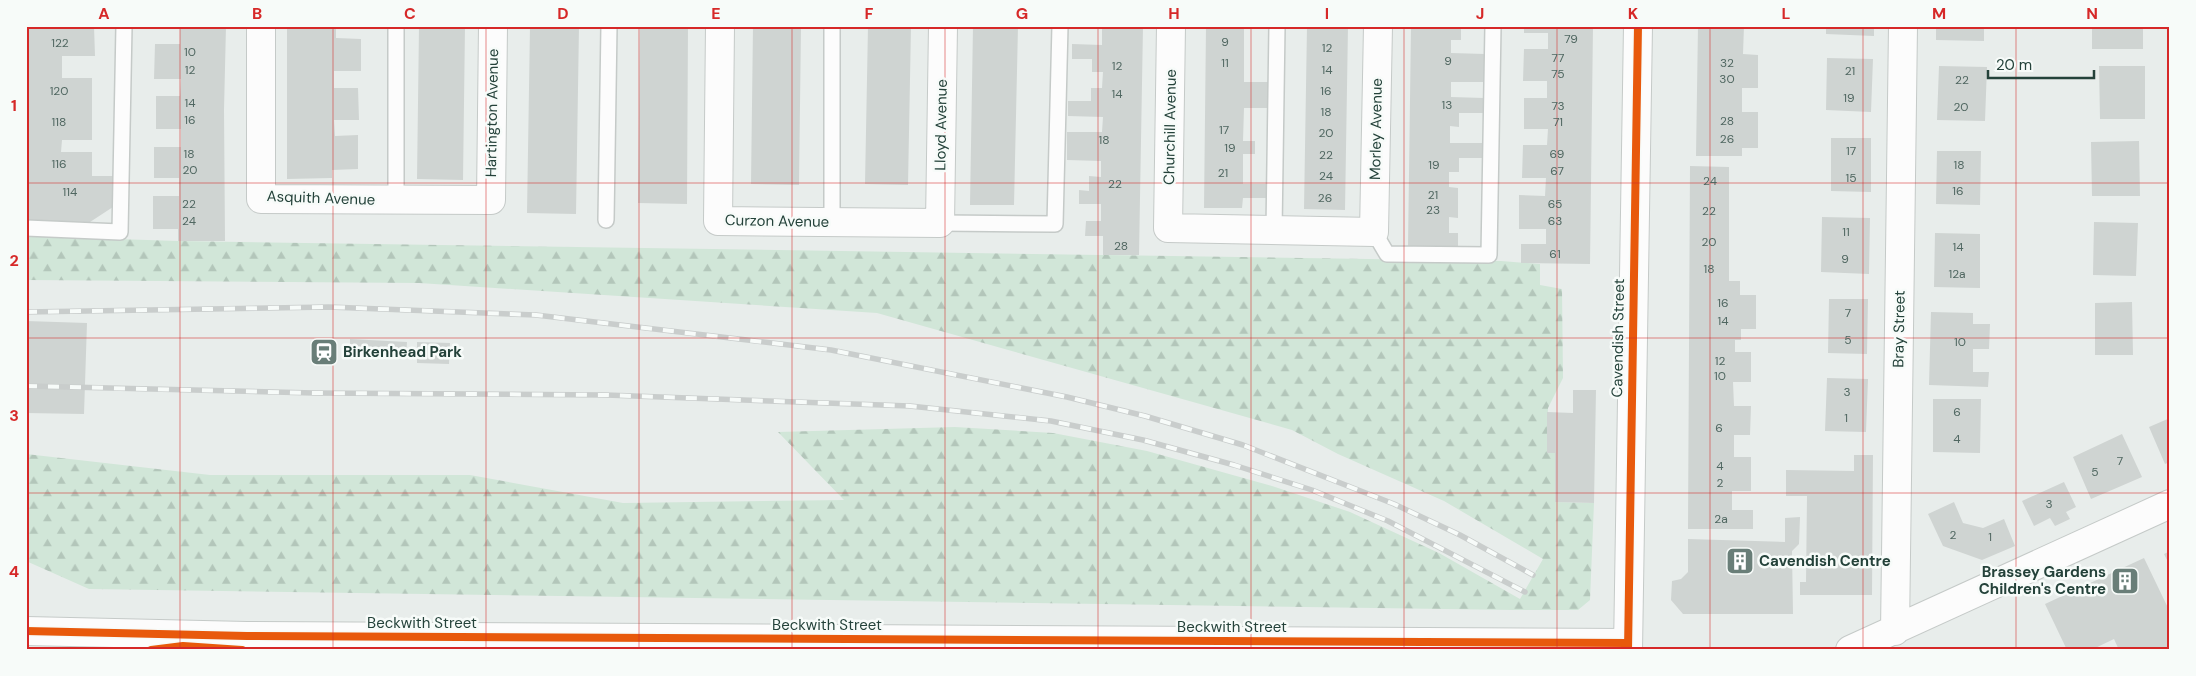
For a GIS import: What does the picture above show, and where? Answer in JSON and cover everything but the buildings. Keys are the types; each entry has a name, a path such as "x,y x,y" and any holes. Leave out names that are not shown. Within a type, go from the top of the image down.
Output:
{"street":[{"name":"Asquith Avenue","path":"261,26 261,199 491,200"},
{"name":"Hartington Avenue","path":"491,200 493,26"},
{"name":"Curzon Avenue","path":"720,26 718,221 940,223"},
{"name":"Lloyd Avenue","path":"940,223 943,26"},
{"name":"Churchill Avenue","path":"1171,26 1168,228 1274,230"},
{"name":"Morley Avenue","path":"1374,232 1378,26"},
{"name":"Cavendish Street","path":"1628,646 1638,26"},
{"name":"Bray Street","path":"1895,631 1903,26"},
{"path":"1274,230 1374,232"},
{"path":"1850,650 2170,504"},
{"name":"Beckwith Street","path":"26,631 246,643 1628,646"}],"lane":[{"path":"26,228 120,232 124,26"},
{"path":"396,26 396,199"},
{"path":"606,220 610,26"},
{"path":"832,26 832,222"},
{"path":"940,223 1055,224 1060,26"},
{"path":"1274,230 1277,26"},
{"path":"1374,232 1387,254 1490,255 1493,26"}],"green space":[{"path":"26,236 178,241 1501,261 1540,264 1540,285 1562,289 1563,378 1548,408 1547,453 1555,453 1555,502 1594,503 1590,600 1578,610 1514,610 89,589 26,561 26,454 210,475 470,475 623,503 844,500 778,432 955,427 1053,433 1147,451 1272,486 1350,512 1439,553 1520,599 1543,559 1444,501 1338,454 1292,430 877,313 419,283 26,280"}],"railway":[{"path":"26,312 329,307 536,315 831,350 1067,397 1145,416 1243,445 1394,504 1460,535 1533,575"},
{"path":"26,386 314,393 606,395 910,406 1051,421 1143,440 1234,465 1312,490 1388,521 1525,592"}],"cycle path":[{"path":"1628,650 1638,26"},
{"path":"26,631 247,636 1628,643"},
{"path":"151,650 183,646 242,650"}],"place":[{"name":"Birkenhead Park","path":"324,352"},
{"name":"Cavendish Centre","path":"1740,561"},
{"name":"Brassey Gardens Children's Centre","path":"2125,581"}]}
